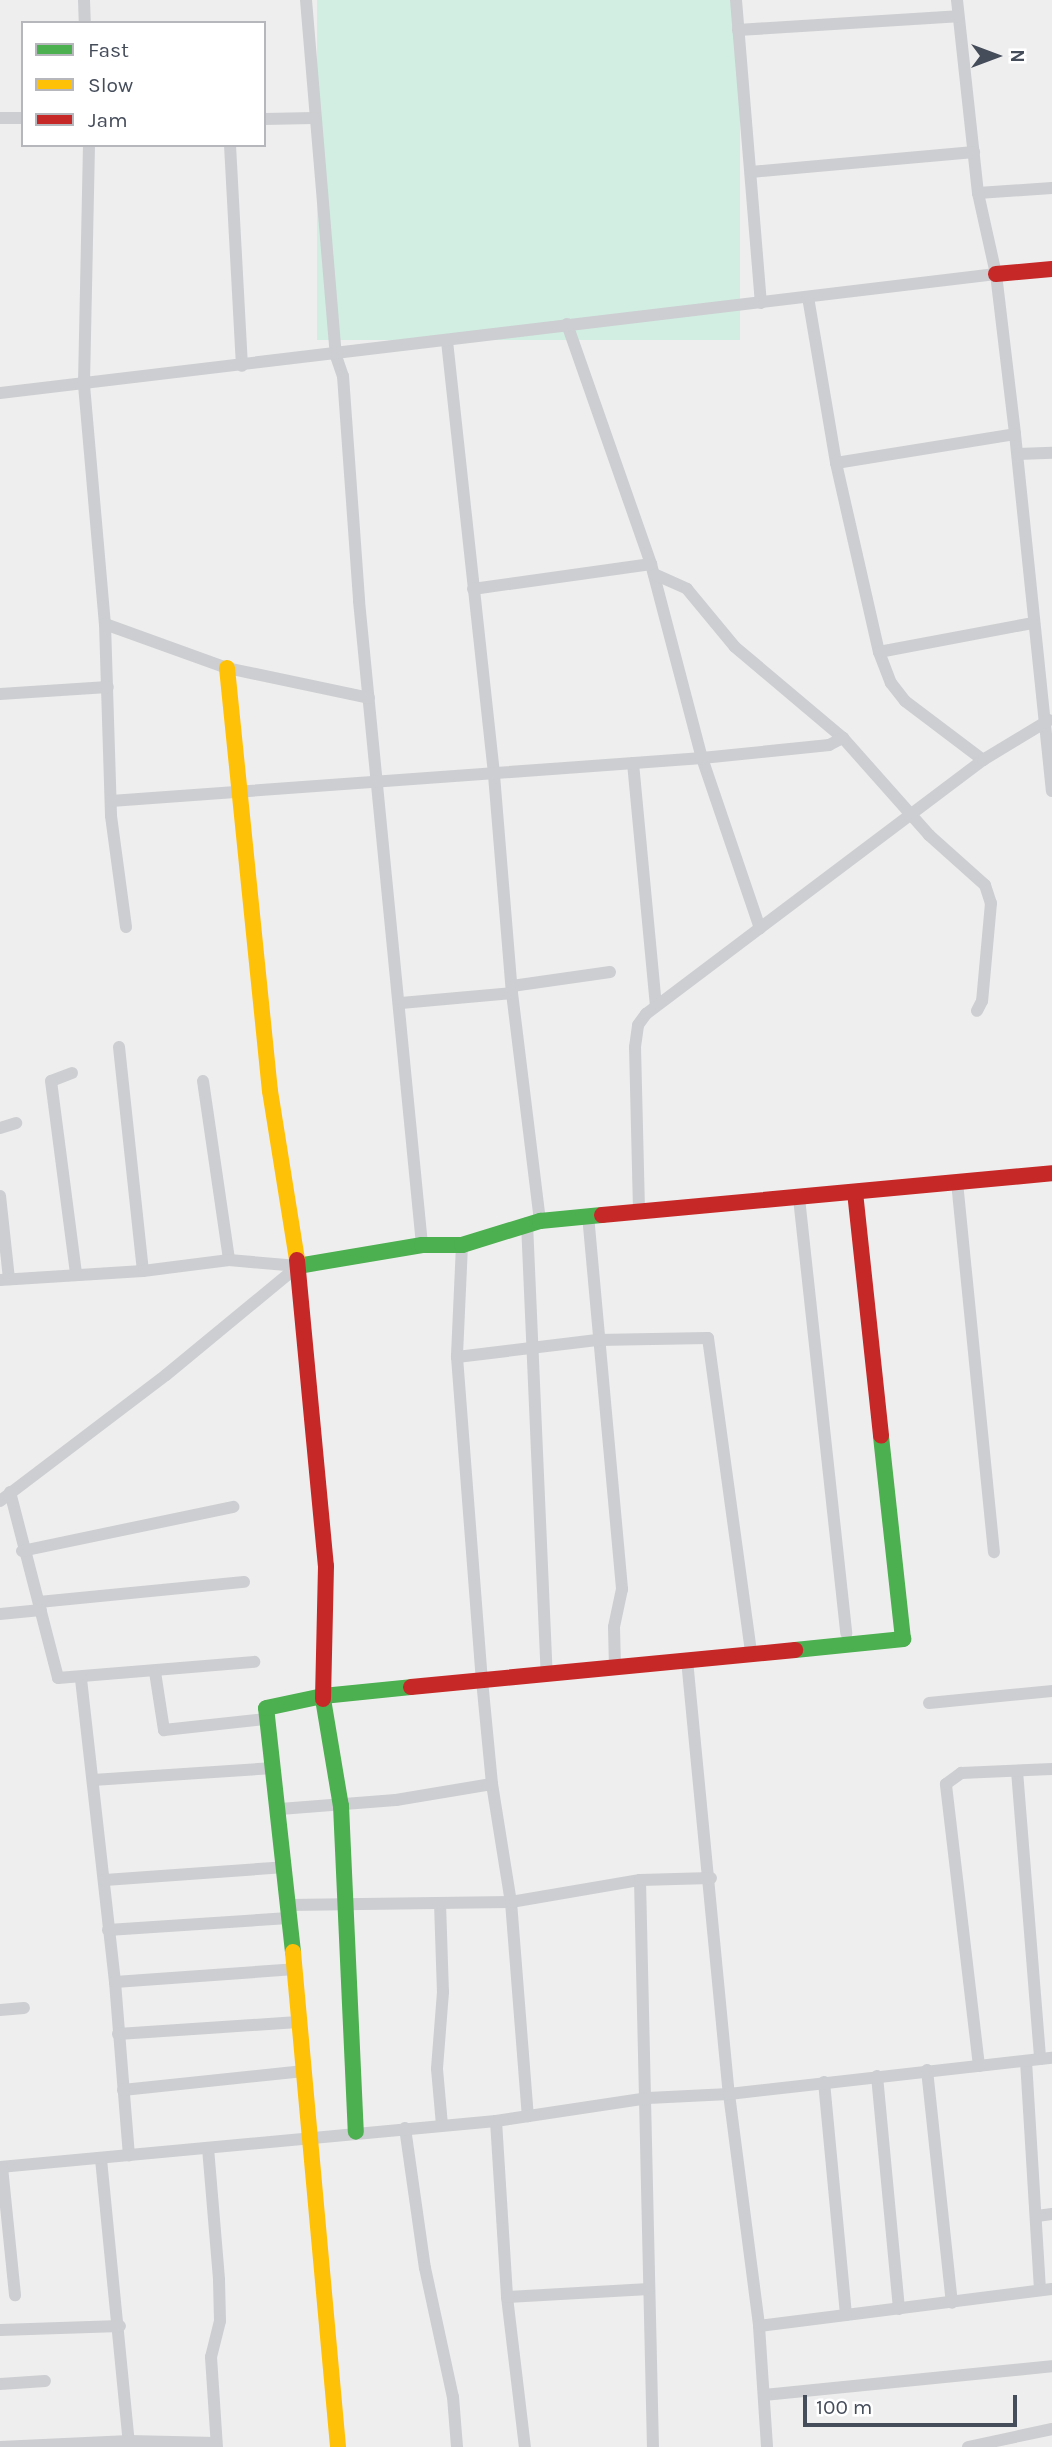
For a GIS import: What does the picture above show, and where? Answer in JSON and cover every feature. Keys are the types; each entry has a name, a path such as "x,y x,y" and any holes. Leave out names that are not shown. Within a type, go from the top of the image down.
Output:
{"street":[{"path":"84,0 85,21"},
{"path":"306,0 336,356 343,376 369,698 401,1003 422,1245"},
{"path":"736,0 761,303"},
{"path":"957,0 978,193 996,274 1018,454 1032,623 1048,721 1052,791"},
{"path":"738,30 958,16"},
{"path":"0,118 21,118"},
{"path":"266,120 314,118"},
{"path":"89,147 84,385 105,624 111,801 126,927"},
{"path":"230,147 242,366"},
{"path":"751,172 974,152"},
{"path":"978,193 1052,188"},
{"path":"0,393 336,356 567,324 1052,269"},
{"path":"808,297 836,463 879,652 891,682 905,701 983,760"},
{"path":"567,324 652,569 702,758 760,928"},
{"path":"447,341 494,775 533,1222 533,1346 547,1674"},
{"path":"836,463 1015,434"},
{"path":"1018,454 1052,453"},
{"path":"473,589 652,569 687,589 735,647 843,738 929,835 988,890 984,988 977,1011"},
{"path":"879,652 1032,623"},
{"path":"105,624 227,668 369,698"},
{"path":"227,668 270,1091 298,1266 326,1566 323,1696 341,1806 356,2132"},
{"path":"0,694 108,688"},
{"path":"639,1210 635,1047 638,1025 656,1005 914,816 983,760 1048,721"},
{"path":"111,801 702,758 830,745 843,738"},
{"path":"633,763 656,1005"},
{"path":"401,1003 512,989 610,972"},
{"path":"119,1047 143,1271"},
{"path":"72,1073 51,1081 76,1273"},
{"path":"203,1081 229,1260"},
{"path":"0,1128 16,1123"},
{"path":"0,1196 5,1279 143,1271 229,1260 298,1266 422,1245 462,1245 533,1222 588,1215 1052,1173"},
{"path":"957,1182 994,1552"},
{"path":"338,2447 312,2188 311,2139 280,1809 267,1718 270,1704 323,1696 903,1639 855,1192"},
{"path":"799,1198 846,1633"},
{"path":"588,1215 597,1340 622,1589 614,1627 615,1667"},
{"path":"462,1245 457,1357 482,1681 492,1784 511,1902 527,2116"},
{"path":"254,1662 82,1679 58,1678 40,1606 5,1497 166,1376 298,1266"},
{"path":"457,1357 597,1340 708,1338 751,1653"},
{"path":"22,1550 233,1507"},
{"path":"0,1614 40,1606 244,1582"},
{"path":"687,1660 711,1878 729,2094 759,2326 767,2447"},
{"path":"155,1672 164,1730 267,1718"},
{"path":"82,1679 105,1880 129,2155"},
{"path":"929,1703 1052,1691"},
{"path":"93,1780 274,1768"},
{"path":"979,2066 946,1784 961,1773 1052,1769"},
{"path":"15,2295 1,2167 496,2121 648,2098 729,2094 927,2070 1046,2059 1017,1771"},
{"path":"280,1809 341,1806 492,1784"},
{"path":"105,1880 285,1867"},
{"path":"108,1930 289,1911 345,1901 511,1902 640,1880 711,1878"},
{"path":"640,1880 648,2098 653,2447"},
{"path":"440,1903 443,1992 437,2069 442,2125"},
{"path":"115,1982 295,1969"},
{"path":"0,2010 24,2008"},
{"path":"118,2034 298,2022"},
{"path":"759,2326 1046,2290 1037,2216 1026,2061"},
{"path":"927,2070 952,2303"},
{"path":"123,2090 304,2071"},
{"path":"877,2076 899,2309"},
{"path":"824,2082 846,2315"},
{"path":"496,2121 507,2297 526,2447"},
{"path":"405,2128 423,2257 453,2397 457,2447"},
{"path":"0,2447 217,2445 211,2357 220,2321 219,2280 208,2148"},
{"path":"101,2159 120,2326 129,2444"},
{"path":"1037,2216 1052,2214"},
{"path":"507,2297 649,2289"},
{"path":"0,2330 120,2326"},
{"path":"764,2395 1052,2366"},
{"path":"0,2384 45,2381"},
{"path":"968,2447 1052,2429"}],"green space":[{"path":"317,0 740,0 740,340 317,340"}],"traffic: fast":[{"path":"298,1266 422,1245 462,1245 540,1221 602,1215"},
{"path":"795,1650 903,1639 881,1436"},
{"path":"293,1952 266,1708 323,1696 411,1687"},
{"path":"323,1699 341,1806 356,2132"}],"traffic: slow":[{"path":"227,668 270,1091 297,1260"},
{"path":"293,1952 338,2447"}],"traffic: jam":[{"path":"996,274 1052,269"},
{"path":"602,1215 1052,1173"},
{"path":"855,1192 881,1436"},
{"path":"297,1260 326,1566 323,1699"},
{"path":"411,1687 795,1650"}]}
